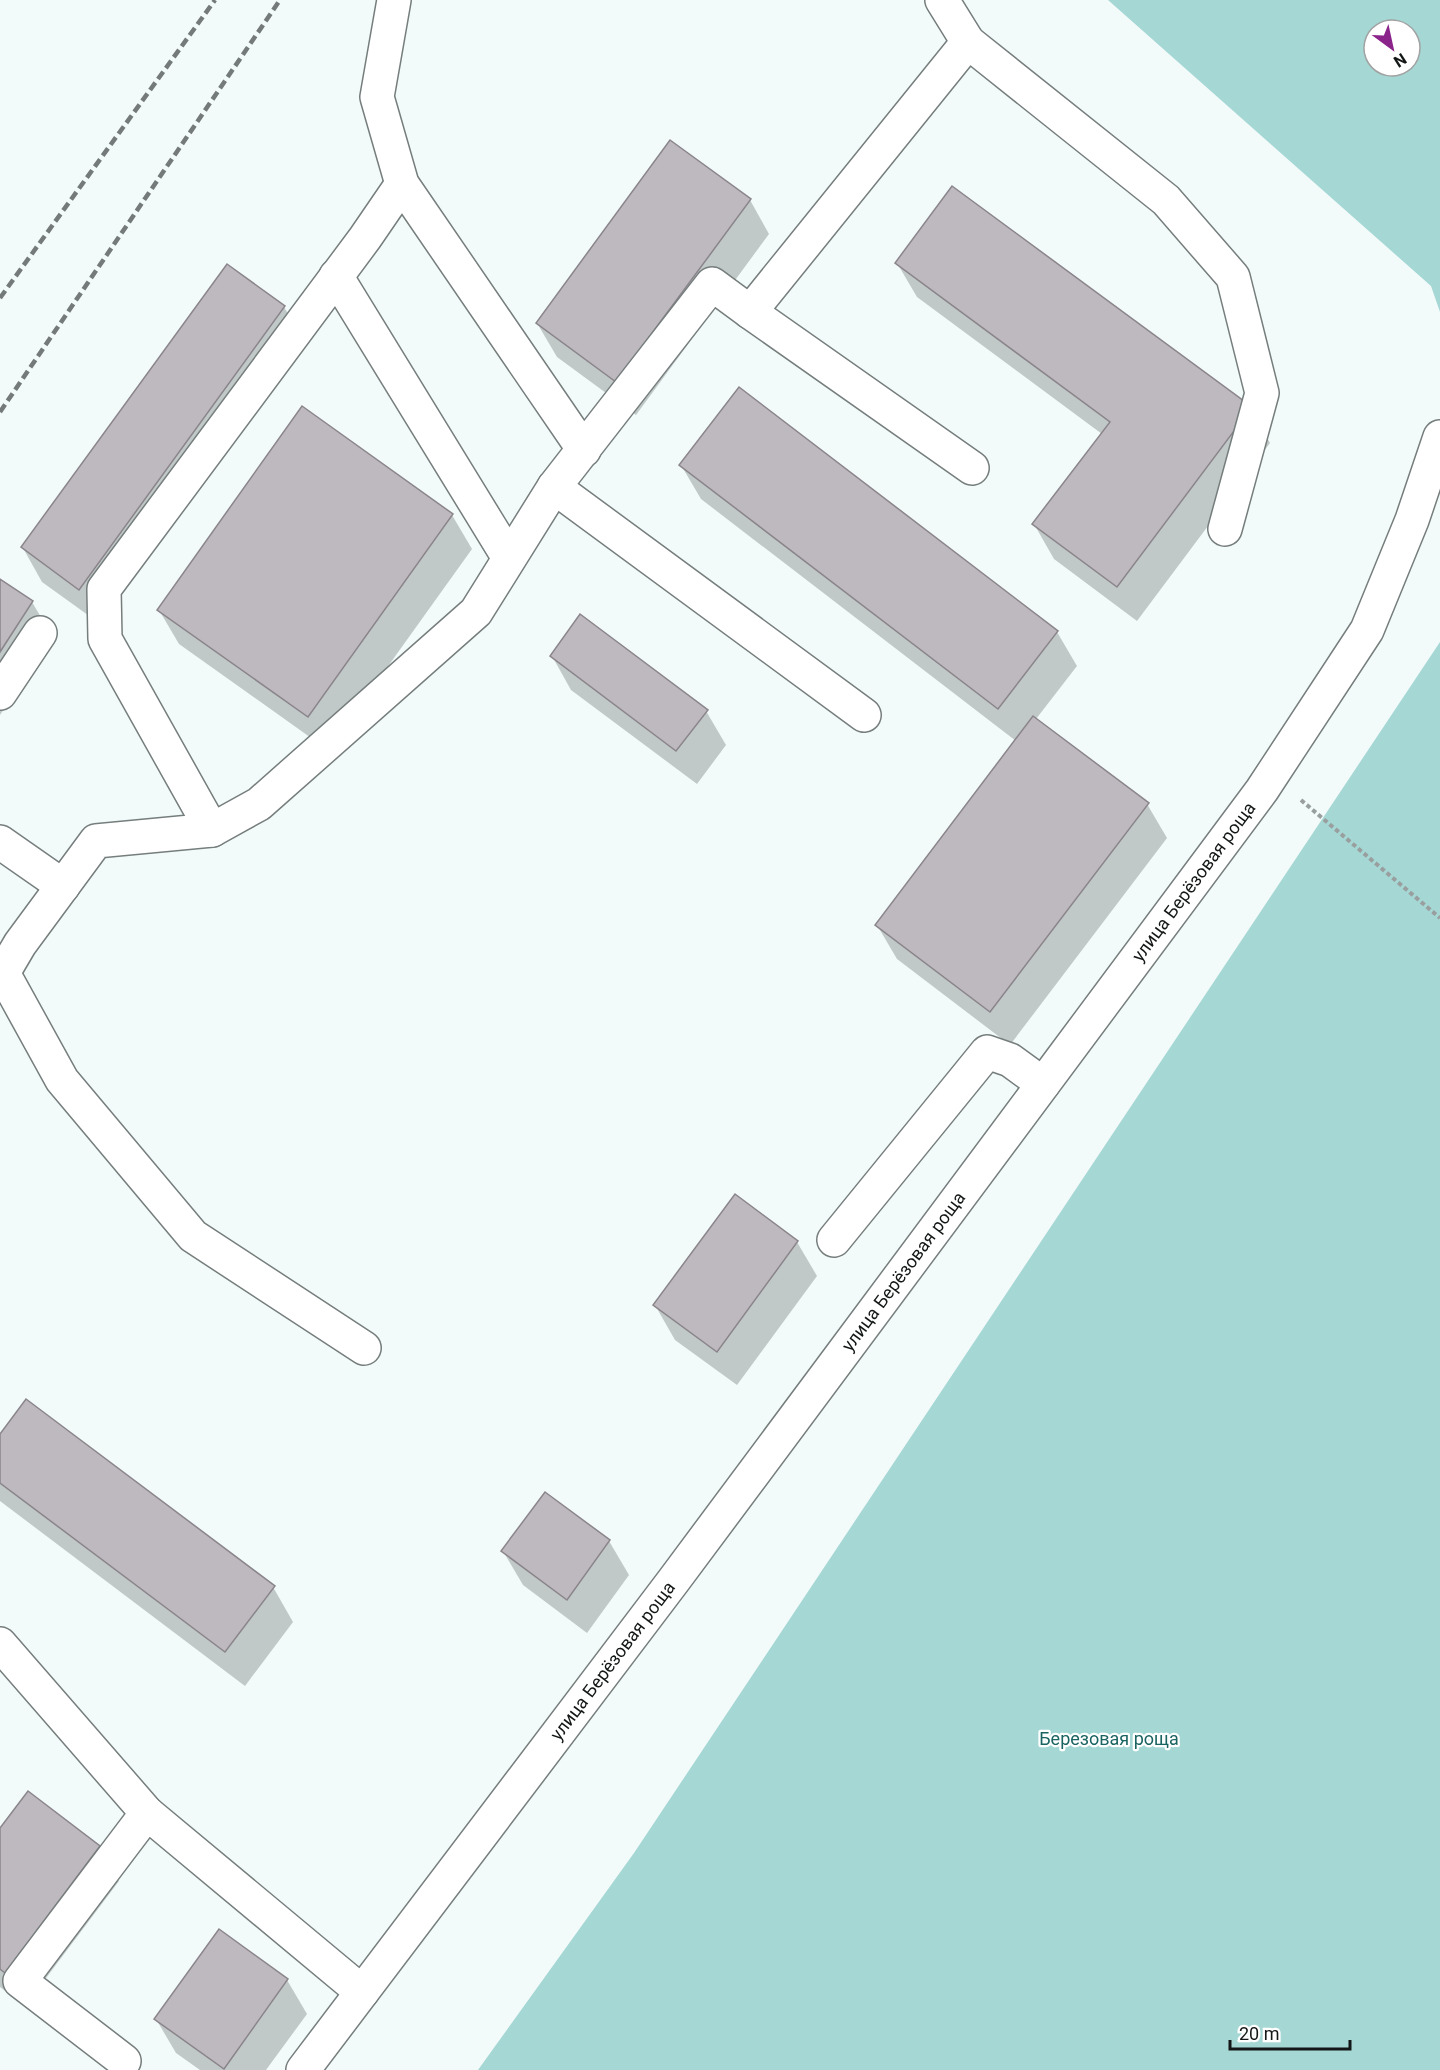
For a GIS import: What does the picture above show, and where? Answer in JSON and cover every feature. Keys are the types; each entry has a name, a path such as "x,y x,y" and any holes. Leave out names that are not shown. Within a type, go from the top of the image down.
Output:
{"street":[{"path":"394,0 377,97 402,184 584,450"},
{"path":"942,0 968,42 1166,200 1233,277 1262,393 1225,530"},
{"path":"750,312 968,42"},
{"path":"212,830 105,639 104,589 402,184"},
{"path":"336,276 509,558"},
{"path":"364,1348 193,1236 62,1080 1,975 20,944 96,841 212,830 259,804 476,612 554,487 712,284 972,468"},
{"name":"улица Берёзовая роща","path":"303,2070 674,1580 1272,775 1366,630 1413,520 1440,438"},
{"path":"554,487 864,715"},
{"path":"0,693 40,633"},
{"path":"0,842 63,886"},
{"path":"834,1240 987,1052 1010,1060 1043,1084"},
{"path":"0,1644 147,1813 362,1992"},
{"path":"124,2061 21,1981 147,1813"}],"path":[{"path":"1272,775 1440,918"}],"green space":[{"path":"1108,0 1440,0 1440,312 1431,286"},
{"name":"Березовая роща","path":"1440,642 1440,2070 478,2070 634,1853"}],"building":[{"path":"670,140 751,199 616,382 536,323"},
{"path":"952,186 1252,407 1117,587 1032,524 1110,422 895,263"},
{"path":"227,264 285,306 79,590 21,547"},
{"path":"739,387 1058,631 998,709 679,465"},
{"path":"302,406 453,514 308,717 157,610"},
{"path":"0,579 33,601 0,652"},
{"path":"580,614 708,710 676,751 550,656"},
{"path":"1033,716 1149,803 990,1012 875,925"},
{"path":"735,1194 798,1241 717,1352 653,1305"},
{"path":"26,1399 275,1586 225,1652 0,1483 0,1434"},
{"path":"545,1492 610,1540 567,1600 501,1551"},
{"path":"28,1791 100,1846 5,1973 0,1969 0,1828"},
{"path":"219,1929 288,1979 224,2069 154,2019"}],"railway":[{"path":"0,298 215,0"},
{"path":"0,412 280,0"}]}
